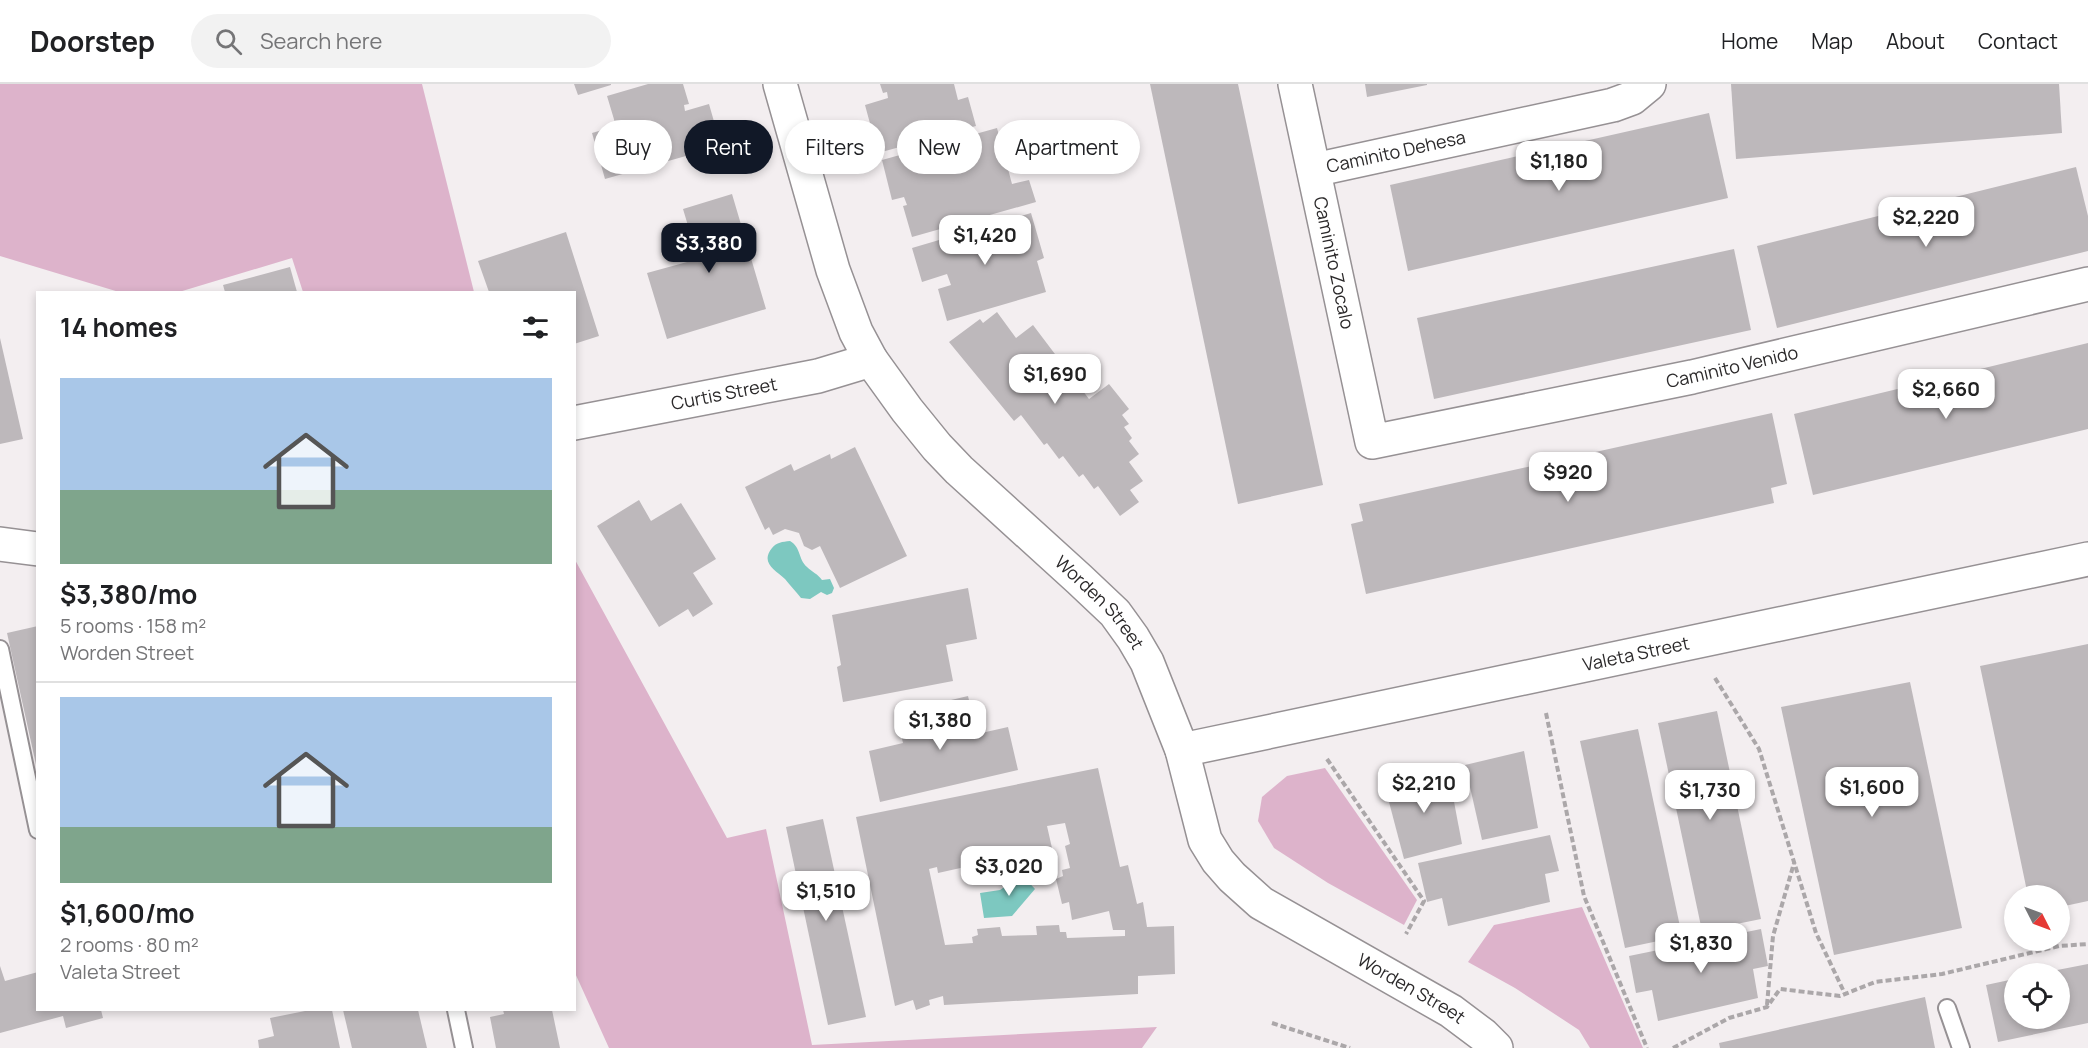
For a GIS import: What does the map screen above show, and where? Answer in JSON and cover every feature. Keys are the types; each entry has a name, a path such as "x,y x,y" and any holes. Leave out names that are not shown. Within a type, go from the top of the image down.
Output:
{"street":[{"name":"Worden Street","path":"780,84 833,270 856,332 872,360 907,410 937,447 1114,613 1133,638 1147,662 1182,750 1205,840 1218,861 1245,891 1272,909 1451,1011 1496,1048"},
{"name":"Caminito Zocalo","path":"1296,84 1372,442"},
{"name":"Caminito Dehesa","path":"1314,170 1613,105 1632,98 1649,84"},
{"name":"Caminito Venido","path":"1372,442 1692,377 2088,284"},
{"name":"Curtis Street","path":"576,423 818,376 872,360"},
{"path":"0,544 36,549"},
{"name":"Valeta Street","path":"1182,750 2088,559"}],"lane":[{"path":"0,648 36,820"},
{"path":"1947,1008 1961,1048"},
{"path":"456,1011 464,1048"}],"path":[{"path":"1715,678 1759,749 1816,933 1845,994"},
{"path":"1546,713 1584,896 1647,1048"},
{"path":"1328,759 1424,901 1406,934"},
{"path":"1767,1007 1773,936 1794,862"},
{"path":"1673,1048 1729,1018 1767,1007 1780,989 1840,996 1875,982 1942,974 2059,946 2088,944"},
{"path":"1272,1023 1350,1048"}],"shaded area":[{"path":"0,84 422,84 474,291 303,291 292,258 182,291 116,291 0,256"},
{"path":"576,562 727,838 766,829 812,1045 1157,1027 1142,1048 609,1048 576,975"},
{"path":"1325,768 1417,900 1404,925 1328,883 1274,848 1258,821 1262,797 1287,776"},
{"path":"1582,907 1643,1048 1590,1048 1579,1030 1515,988 1468,962 1494,925"}],"water":[{"path":"790,541 796,546 807,567 822,580 830,579 834,588 832,593 827,595 821,592 810,599 801,598 770,566 768,558 772,548 778,543"},
{"path":"1022,875 1035,889 1012,916 984,918 980,893 1000,890"}],"building":[{"path":"574,84 611,84 611,85 578,95"},
{"path":"648,84 683,84 689,104 684,105 685,111 709,104 714,120 684,120 684,157 672,160 672,120 614,120 607,96"},
{"path":"880,84 954,84 958,100 968,97 974,120 897,120 897,148 885,151 885,120 869,120 865,105 888,98 887,92 883,93"},
{"path":"1150,84 1238,84 1323,485 1238,504"},
{"path":"1365,84 1427,84 1427,85 1367,97"},
{"path":"1731,84 2059,84 2062,133 1736,159"},
{"path":"1709,113 1728,198 1408,271 1390,185"},
{"path":"994,129 994,174 1009,174 1012,184 1029,180 1036,202 912,237 903,206 907,205 904,197 892,200 885,172 885,159 897,156 897,174 982,174 982,132"},
{"path":"2076,167 2088,216 2088,251 1777,328 1757,246"},
{"path":"604,174 623,174 605,179"},
{"path":"732,194 766,309 667,339 647,273 698,259 683,209"},
{"path":"1031,213 1044,258 1037,261 1046,292 947,321 938,289 951,285 947,274 922,282 912,248"},
{"path":"566,232 599,336 576,343 576,291 489,291 478,261"},
{"path":"1734,249 1751,330 1434,399 1417,318"},
{"path":"290,267 297,291 225,291 223,285"},
{"path":"997,312 1016,338 1033,325 1089,399 1109,384 1129,409 1122,415 1129,424 1124,427 1132,438 1129,441 1139,454 1129,462 1143,481 1130,490 1139,502 1120,516 1098,486 1094,489 1083,474 1079,477 1063,456 1059,459 1047,443 1044,445 1021,415 1014,421 949,342 980,319 983,323"},
{"path":"0,338 23,439 0,444"},
{"path":"2088,343 2088,429 1813,495 1794,414"},
{"path":"1772,413 1787,484 1771,488 1774,503 1366,594 1351,524 1363,521 1359,504"},
{"path":"855,447 907,556 840,588 820,546 812,550 804,546 799,533 785,529 773,535 769,527 765,530 745,487 791,464 794,471 830,454 831,459"},
{"path":"639,500 651,521 681,503 716,559 693,573 713,604 693,617 688,609 659,627 597,526"},
{"path":"968,588 977,639 946,645 953,681 843,702 837,667 841,665 832,615"},
{"path":"36,626 36,764 7,633"},
{"path":"2088,644 2088,901 2070,905 2070,885 2026,885 1980,666"},
{"path":"1910,682 1962,928 1834,955 1781,707"},
{"path":"968,696 977,734 1008,727 1018,770 880,802 869,751 903,743 896,713"},
{"path":"1717,711 1761,919 1702,931 1658,723"},
{"path":"1638,729 1682,936 1625,948 1580,741"},
{"path":"1524,751 1538,828 1482,840 1465,765"},
{"path":"1098,768 1120,867 1128,865 1137,904 1143,902 1147,927 1174,926 1175,974 1138,976 1138,994 944,1005 943,996 929,1000 930,1005 916,1010 913,1000 895,1006 856,817","holes":["1065,823 1070,844 1065,846 1070,868 1062,870 1063,876 1056,879 1062,904 1069,902 1072,920 1109,911 1113,930 1125,930 1125,936 1067,938 1066,932 1060,932 1059,925 1036,926 1037,935 1002,936 1000,927 977,929 978,935 972,937 973,943 945,945 929,869 937,867 938,873 1010,857 1008,850 1027,846 1028,854 1052,848 1047,826"]},
{"path":"1448,770 1462,844 1404,859 1384,783"},
{"path":"823,819 866,1017 828,1025 786,827"},
{"path":"1550,835 1559,871 1545,874 1550,902 1448,926 1442,898 1427,902 1418,863"},
{"path":"1761,929 1768,966 1753,969 1758,998 1658,1021 1652,990 1636,993 1629,956"},
{"path":"2088,964 2088,1023 2070,1027 2070,968"},
{"path":"0,966 5,981 36,973 36,1011 101,1011 103,1018 66,1028 63,1016 0,1033"},
{"path":"2004,981 2004,1029 2060,1029 1998,1042 1986,985"},
{"path":"1925,997 1935,1048 1720,1048 1719,1043"},
{"path":"305,1011 332,1011 340,1048 259,1048 258,1040 274,1036 270,1018"},
{"path":"343,1011 418,1011 427,1048 352,1048"},
{"path":"503,1011 552,1011 560,1048 496,1048 490,1017 504,1014"}]}
